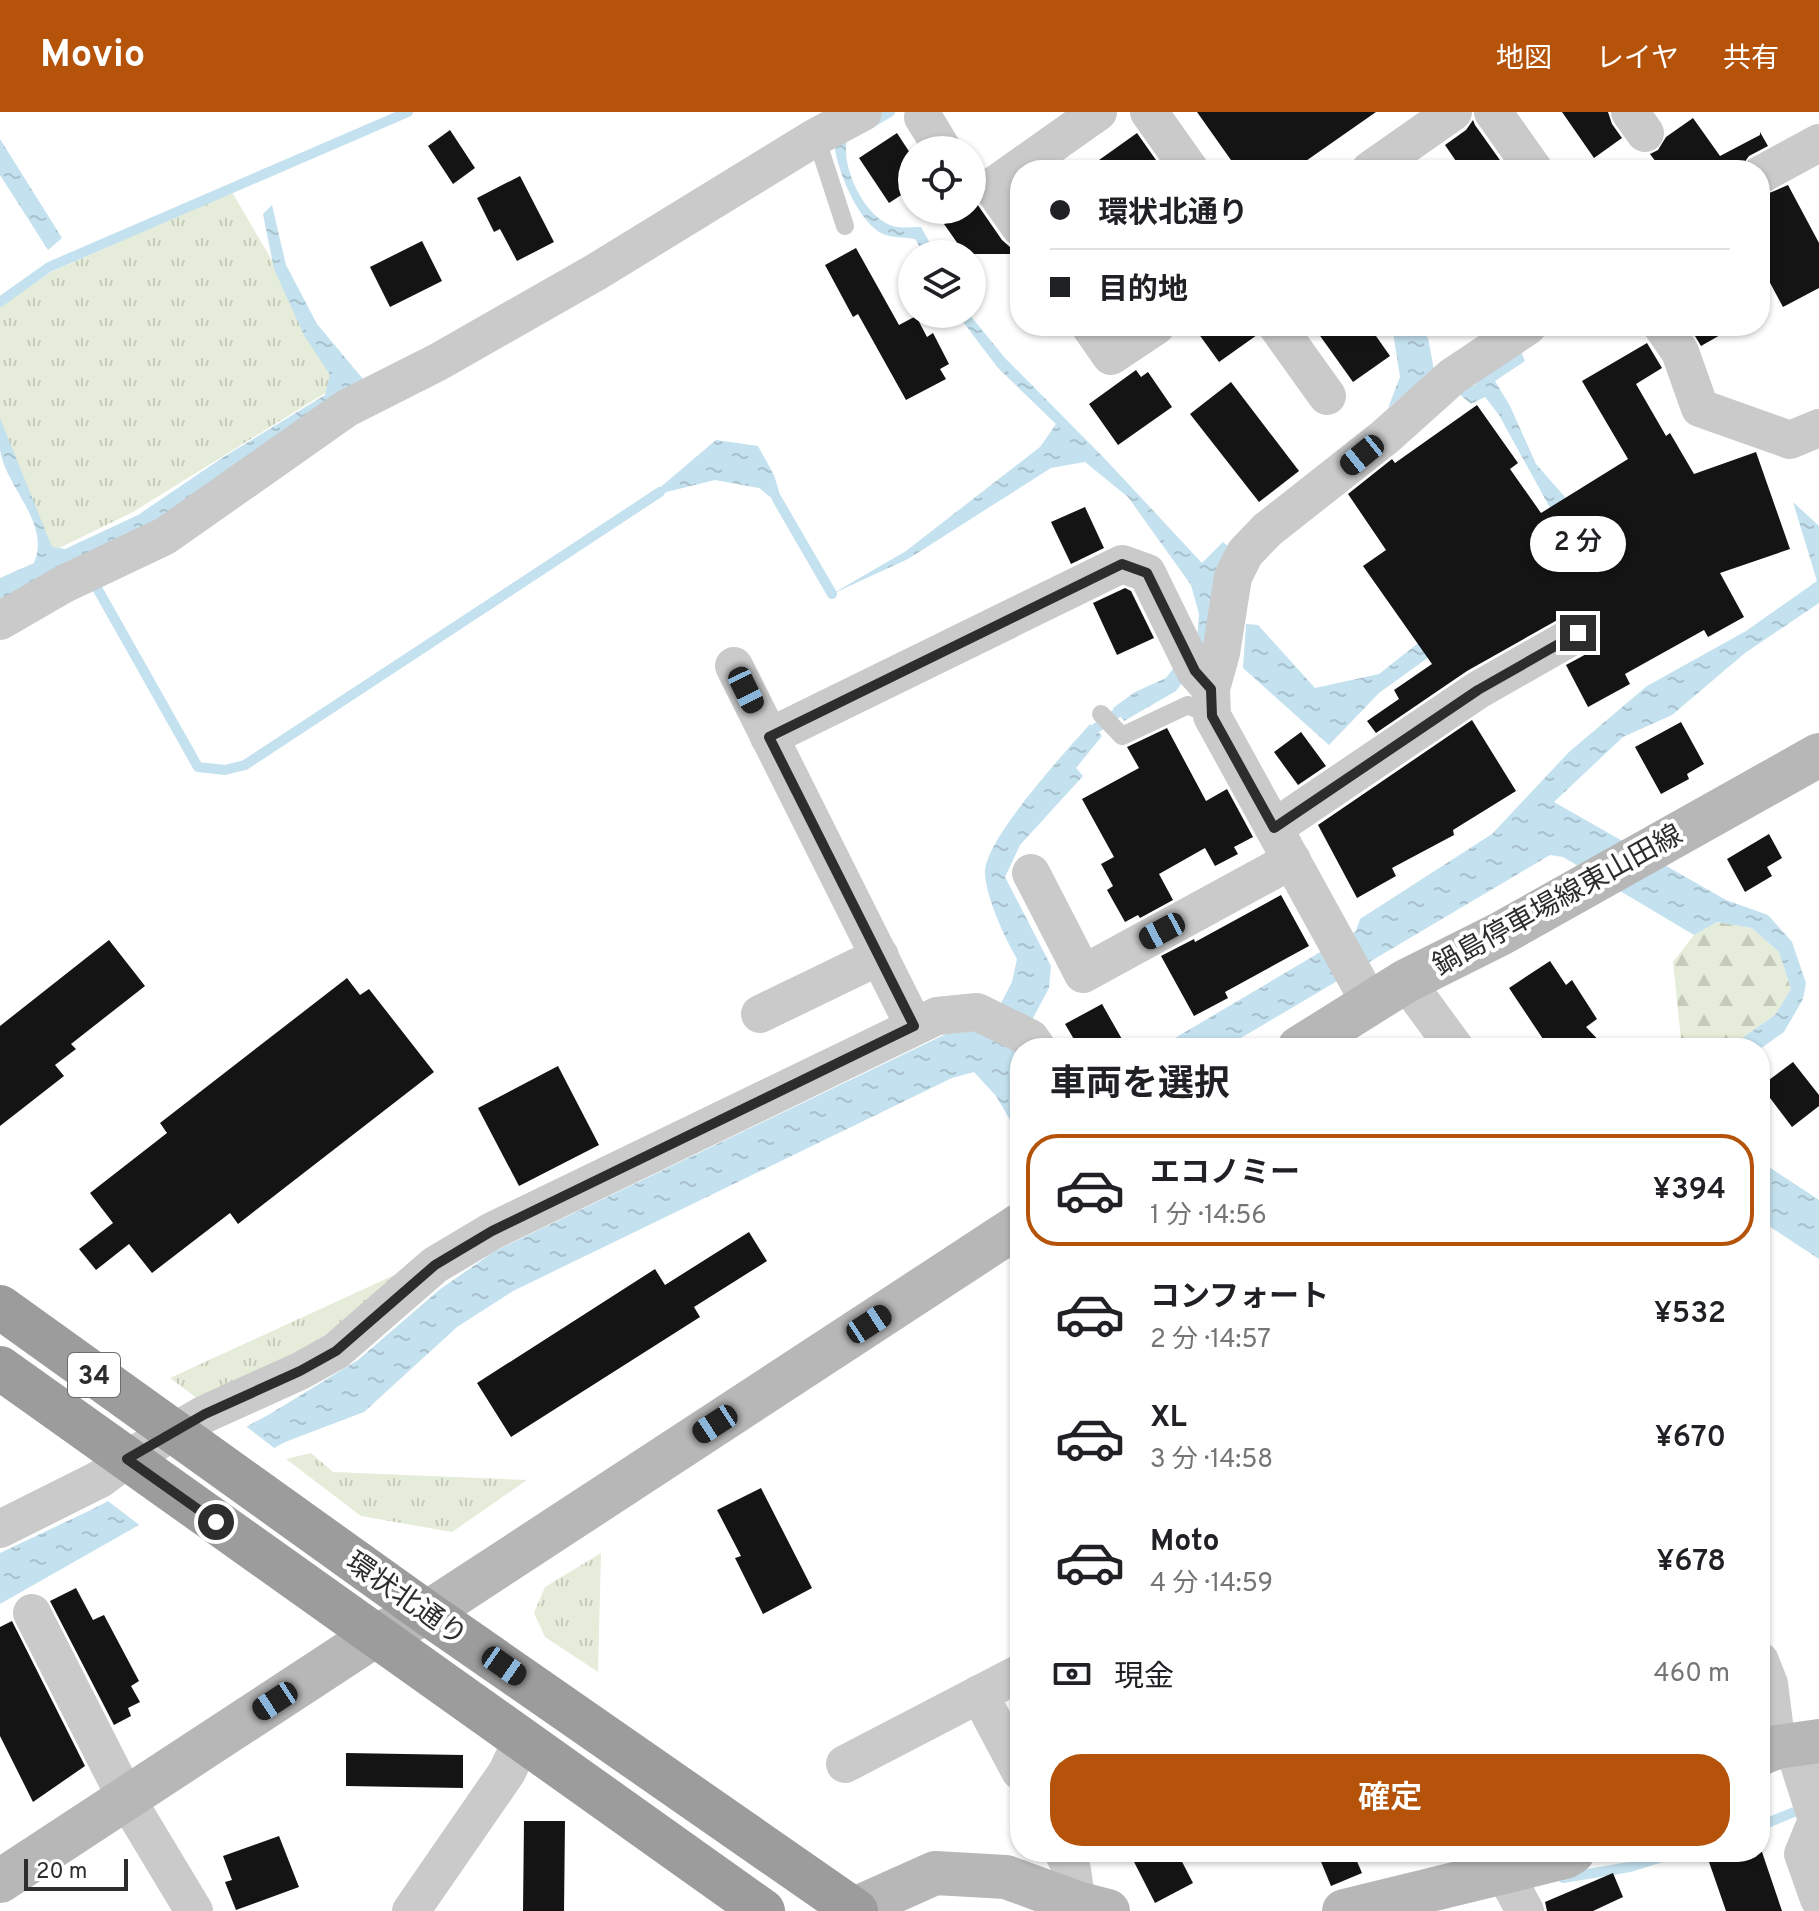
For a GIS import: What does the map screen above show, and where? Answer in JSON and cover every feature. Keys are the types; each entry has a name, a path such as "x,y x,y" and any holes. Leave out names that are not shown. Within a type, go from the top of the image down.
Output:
{"highway":[{"name":"環状北通り","path":"0,1307 427,1613 853,1910"},
{"name":"環状北通り","path":"0,1368 763,1911"}],"main road":[{"name":"鍋島停車場線東山田線","path":"1312,1038 1377,987 1500,934 1819,755"},
{"path":"0,1881 374,1636 427,1613 1010,1232"},
{"path":"1344,1911 1509,1883 1554,1862"},
{"path":"853,1910 935,1873 1006,1877 1092,1907"}],"street":[{"path":"1015,160 1098,112"},
{"path":"1149,112 1183,160"},
{"path":"1384,160 1453,112"},
{"path":"923,117 935,136"},
{"path":"1512,118 1530,160"},
{"path":"0,621 64,584 165,536 347,408 438,362 584,279 836,126"},
{"path":"1770,170 1814,146"},
{"path":"1010,163 987,176 1010,213"},
{"path":"1097,336 1111,356 1141,336"},
{"path":"1284,336 1327,396"},
{"path":"1208,668 1233,577 1245,553 1267,530 1385,437 1446,382 1513,336"},
{"path":"1669,336 1680,352 1700,408 1790,440 1819,428"},
{"path":"769,737 1122,564 1147,573 1208,668 1274,828 1330,930 1377,987 1442,1038"},
{"path":"1274,828 1478,690 1578,633"},
{"path":"734,666 914,1026"},
{"path":"1031,873 1083,974 1292,860"},
{"path":"760,1014 880,956"},
{"path":"0,1529 181,1437 205,1414 300,1371 336,1351 435,1265 492,1231 914,1026 937,1016 977,1012 1025,1038"},
{"path":"32,1613 126,1798 194,1911"},
{"path":"845,1764 1010,1678"},
{"path":"1770,1688 1787,1747 1812,1806 1803,1854 1819,1899"},
{"path":"979,1694 1010,1752"},
{"path":"411,1911 507,1772 522,1740"},
{"path":"1068,1862 1092,1907"}],"lane":[{"path":"836,126 845,226"},
{"path":"1106,720 1122,736 1188,705 1208,668"}],"green space":[{"path":"232,192 343,382 133,512 49,553 0,437 0,307 51,272"},
{"path":"1717,922 1752,928 1779,952 1791,989 1775,1015 1742,1038 1681,1038 1673,962 1694,935"},
{"path":"414,1266 314,1353 206,1405 170,1378"},
{"path":"311,1453 333,1472 527,1480 452,1532 361,1516 286,1459"},
{"path":"601,1553 598,1672 545,1637 534,1613 545,1587"}],"water":[{"path":"0,139 62,238 48,250 0,175"},
{"path":"847,140 847,163 851,176 871,211 894,226 921,227 928,240 890,236 874,228 857,206 843,179 834,141"},
{"path":"272,205 286,265 317,324 363,379 144,537 0,605 0,578 34,563 38,548 32,520 4,464 0,450 0,418 52,547 65,549 138,515 222,458 325,395 330,375 304,335 274,269 263,214"},
{"path":"968,328 980,328 1005,358 1202,563 1223,542 1230,548 1207,649 1176,691 1124,721 1113,708 1135,692 1166,678 1197,638 1199,614 1191,585 1128,497 1085,462 1051,468 908,559 832,594 906,551 1040,447 1056,424 998,368"},
{"path":"1394,336 1426,336 1434,370 1388,408 1400,377"},
{"path":"1520,349 1525,361 1495,381 1536,464 1593,529 1454,639 1379,693 1329,745 1243,668 1246,624 1258,625 1315,688 1379,674 1549,540 1560,526 1499,415 1485,397 1471,404 1457,392 1463,387 1473,386"},
{"path":"716,440 758,446 774,475 784,508 759,488 715,480 650,496"},
{"path":"1793,502 1819,526 1819,603 1745,653 1672,715 1623,737 1554,802 1726,900 1768,915 1792,942 1806,983 1803,999 1784,1032 1770,1042 1770,1038 1742,1038 1775,1015 1791,989 1779,952 1752,928 1717,922 1694,935 1563,857 1550,855 1241,1038 1175,1038 1356,931 1360,919 1492,834 1569,752 1647,686 1746,631 1817,581"},
{"path":"1090,724 1102,736 1076,768 1083,776 1020,845 1005,877 1051,966 1049,988 1022,1038 1010,1038 1010,1120 996,1096 974,1072 952,1078 513,1291 457,1327 364,1412 285,1442 0,1604 0,1553 95,1508 270,1414 358,1360 439,1290 495,1251 946,1034 987,1030 1012,982 1017,959 992,906 985,873 988,858 1011,818"},
{"path":"1770,1168 1819,1200 1819,1259 1770,1227"}],"pier":[{"path":"243,1424 278,1451 142,1527 104,1498"}],"building":[{"path":"1197,112 1376,112 1307,160 1231,160"},
{"path":"1562,112 1608,112 1622,138 1594,158"},
{"path":"1693,118 1720,156 1760,135 1760,132 1768,146 1746,160 1654,160 1650,154 1658,150 1666,137"},
{"path":"1473,120 1500,160 1455,160 1445,145 1466,130"},
{"path":"450,130 475,168 453,184 428,146"},
{"path":"897,133 898,197 889,203 859,158"},
{"path":"1137,133 1156,160 1099,160"},
{"path":"520,176 554,242 517,261 500,229 494,232 477,198"},
{"path":"1788,185 1819,243 1819,288 1783,307 1770,283 1770,193"},
{"path":"986,217 1010,247 1010,254 986,254 986,240 955,240 944,224 986,224"},
{"path":"422,241 442,281 390,307 370,267"},
{"path":"856,248 898,328 922,328 927,337 933,333 949,364 940,369 946,379 906,400 858,314 853,317 825,265"},
{"path":"1200,336 1256,336 1219,362"},
{"path":"1320,336 1376,336 1390,356 1353,382"},
{"path":"1695,336 1718,336 1701,346"},
{"path":"1647,343 1662,368 1636,384 1666,436 1670,433 1694,474 1756,452 1790,549 1720,573 1744,617 1708,637 1704,630 1625,674 1630,684 1588,707 1566,665 1590,652 1600,632 1597,621 1590,614 1579,611 1568,614 1467,671 1376,733 1367,721 1399,699 1394,690 1432,664 1363,566 1386,550 1348,494 1392,459 1395,463 1477,405 1518,463 1510,469 1541,513 1628,459 1582,381"},
{"path":"1136,370 1141,377 1148,372 1172,407 1118,445 1089,404"},
{"path":"1231,382 1299,471 1259,502 1190,414"},
{"path":"1085,507 1104,548 1071,564 1051,522"},
{"path":"1125,588 1131,591 1154,638 1117,655 1093,603"},
{"path":"1472,720 1516,791 1453,830 1454,835 1392,868 1396,876 1357,898 1318,825"},
{"path":"1681,722 1704,764 1687,774 1689,779 1661,794 1635,747"},
{"path":"1167,728 1206,801 1227,789 1253,837 1234,847 1238,854 1215,866 1205,848 1159,874 1173,900 1140,918 1138,915 1125,922 1107,890 1113,886 1101,864 1114,857 1082,799 1139,768 1127,747"},
{"path":"1301,732 1326,766 1298,785 1274,752"},
{"path":"1769,834 1782,858 1767,867 1772,876 1745,892 1727,859"},
{"path":"1281,895 1309,946 1225,992 1228,998 1194,1016 1161,956 1194,939 1195,942"},
{"path":"109,940 145,986 71,1044 76,1049 55,1065 64,1076 0,1126 0,1026"},
{"path":"1550,961 1566,985 1572,980 1597,1019 1586,1027 1596,1038 1542,1038 1509,988"},
{"path":"347,978 360,995 369,989 434,1072 238,1224 230,1213 152,1273 129,1244 96,1270 79,1249 113,1223 90,1193 167,1133 160,1123"},
{"path":"1102,1004 1121,1038 1073,1038 1065,1024"},
{"path":"1793,1062 1819,1095 1819,1106 1792,1127 1770,1098 1770,1079"},
{"path":"558,1066 599,1145 519,1186 478,1108"},
{"path":"749,1232 767,1261 694,1307 700,1317 511,1437 477,1383 655,1269 665,1285"},
{"path":"761,1488 812,1588 763,1614 735,1558 741,1556 717,1510"},
{"path":"76,1588 93,1620 104,1615 139,1681 131,1686 140,1702 128,1708 131,1716 114,1725 50,1601"},
{"path":"12,1621 85,1766 33,1802 0,1736 0,1627"},
{"path":"346,1753 463,1755 463,1788 346,1786"},
{"path":"524,1821 565,1821 564,1911 523,1911"},
{"path":"279,1836 299,1887 236,1910 225,1882 232,1880 223,1856"},
{"path":"1134,1862 1182,1862 1193,1883 1155,1903"},
{"path":"1321,1862 1357,1862 1362,1873 1331,1886"},
{"path":"1709,1862 1765,1862 1782,1911 1726,1911"},
{"path":"1613,1873 1623,1897 1593,1911 1547,1911 1545,1902"}],"waterway":[{"path":"0,302 49,267 408,112"},
{"path":"871,123 890,112"},
{"path":"90,581 97,588 198,767 225,770 245,765 660,492"},
{"path":"777,499 832,594"},
{"path":"1095,729 1117,713"},
{"path":"1770,1822 1806,1807"},
{"path":"1563,1878 1646,1862"}],"route":[{"path":"216,1522 127,1459 205,1414 300,1371 336,1351 435,1265 492,1231 914,1026 769,737 1122,564 1147,573 1195,671 1211,689 1212,716 1274,828 1478,690 1578,633"}]}
